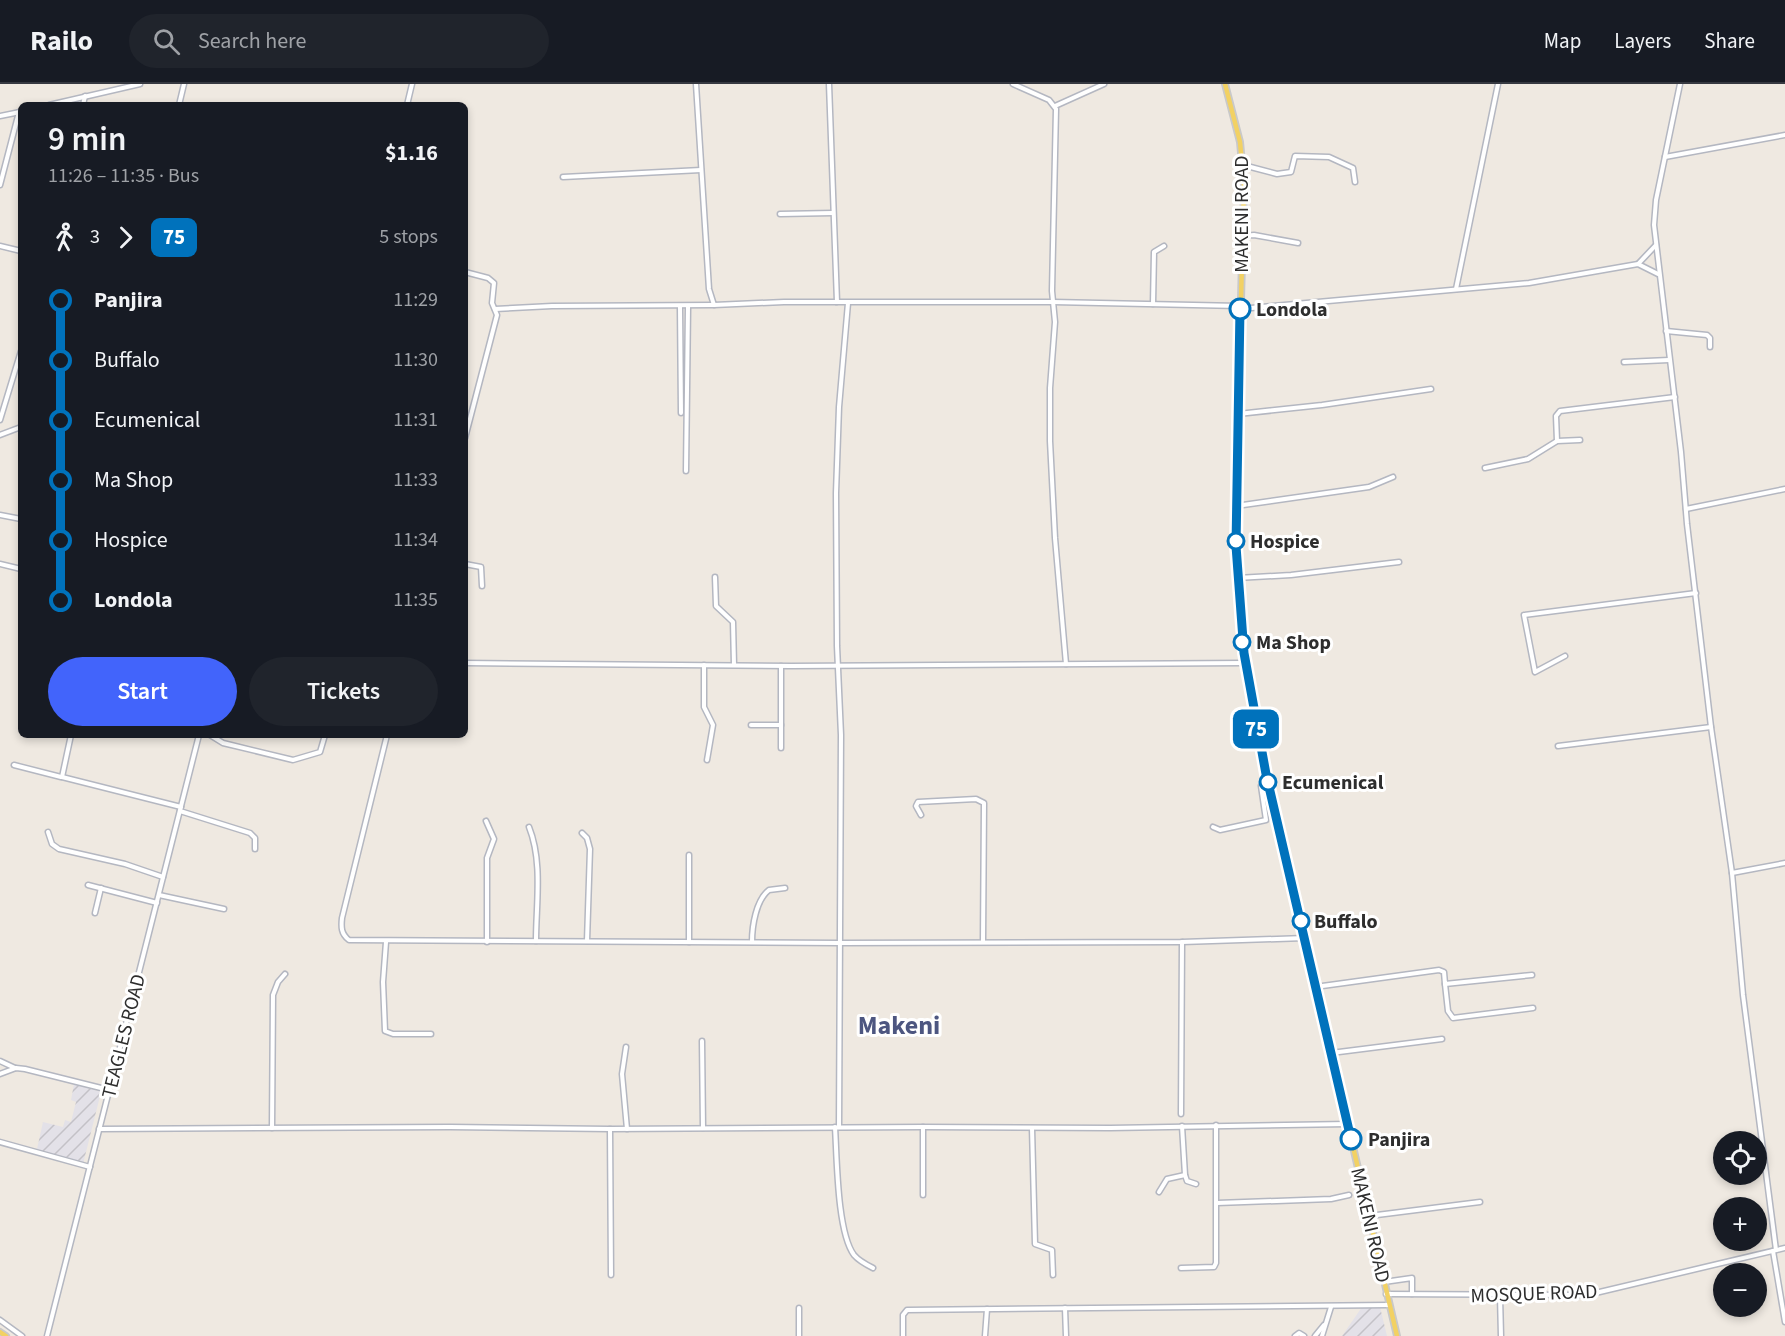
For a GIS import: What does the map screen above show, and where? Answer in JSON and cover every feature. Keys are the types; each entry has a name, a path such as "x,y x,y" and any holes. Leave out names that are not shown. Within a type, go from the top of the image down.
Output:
{"main road":[{"name":"MAKENI ROAD","path":"1225,84 1243,165 1236,506 1237,578 1245,663 1268,785 1397,1336"},
{"path":"0,1332 6,1336"}],"street":[{"path":"61,102 140,84"},
{"path":"180,102 184,84"},
{"path":"408,102 412,84"},
{"path":"696,84 709,289 714,306"},
{"path":"830,84 832,213 837,302"},
{"path":"1013,84 1049,100 1055,106 1053,302 1055,322 1050,388 1050,441 1055,538 1066,664"},
{"path":"1055,106 1104,84"},
{"path":"1456,289 1498,84"},
{"path":"1680,84 1664,158 1654,220 1711,727 1732,873 1746,1017 1785,1322"},
{"path":"84,102 85,96"},
{"path":"0,116 18,112"},
{"path":"0,185 18,119"},
{"path":"1664,158 1785,135"},
{"path":"1243,165 1284,175 1292,172 1295,156 1329,157 1353,168 1355,183"},
{"path":"563,177 701,170"},
{"path":"780,214 832,213"},
{"path":"1243,236 1254,235 1298,243"},
{"path":"1638,264 1657,244"},
{"path":"0,246 18,250"},
{"path":"1153,304 1154,252 1164,246"},
{"path":"495,309 561,306 688,308 837,302 1053,302 1240,308 1529,283 1638,264 1659,274"},
{"path":"468,273 493,280 495,290 492,303 496,318 468,426"},
{"path":"848,303 839,407 836,493 841,735 837,1127 840,1201 850,1247 856,1258 873,1268"},
{"path":"680,307 681,413"},
{"path":"686,471 688,308"},
{"path":"1666,331 1707,334 1710,338 1710,347"},
{"path":"1624,362 1669,360"},
{"path":"0,420 18,361"},
{"path":"1237,414 1322,405 1431,388"},
{"path":"1557,441 1556,416 1560,411 1675,397"},
{"path":"0,435 18,429"},
{"path":"1485,468 1530,458 1557,441 1580,440"},
{"path":"1236,506 1369,487 1393,477"},
{"path":"1686,509 1785,489"},
{"path":"0,515 18,518"},
{"path":"1237,578 1291,575 1400,562"},
{"path":"0,564 18,568"},
{"path":"468,565 481,567 482,586"},
{"path":"715,577 716,606 734,622 734,664"},
{"path":"1565,656 1535,672 1524,615 1696,593"},
{"path":"468,663 838,666 1245,663"},
{"path":"704,665 704,707 713,724 707,760"},
{"path":"781,666 781,748"},
{"path":"751,725 781,725"},
{"path":"1558,746 1711,727"},
{"path":"62,777 70,738"},
{"name":"TEAGLES ROAD","path":"47,1336 198,738"},
{"path":"216,738 223,742 293,760 320,752 323,738"},
{"path":"386,738 341,928 344,936 349,940 839,943 1182,942 1305,938"},
{"path":"14,765 213,819 250,833 255,838 255,849"},
{"path":"1213,827 1220,830 1266,820 1261,786 1268,785"},
{"path":"921,815 916,806 918,802 976,799 984,803 983,941"},
{"path":"486,821 494,839 486,858 487,942"},
{"path":"529,827 534,843 537,877 536,941"},
{"path":"48,832 52,844 59,849 125,864 163,877"},
{"path":"582,833 587,838 590,849 586,942"},
{"path":"689,855 689,942"},
{"path":"1732,873 1785,863"},
{"path":"88,885 157,903"},
{"path":"95,913 101,888"},
{"path":"752,942 754,921 762,897 770,890 785,888"},
{"path":"159,895 224,909"},
{"path":"386,942 383,965 383,1027 393,1034 431,1034"},
{"path":"1181,1114 1182,942"},
{"path":"1315,987 1439,970 1444,972 1448,1011 1453,1018 1533,1008"},
{"path":"272,1128 273,995 278,982 285,974"},
{"path":"1445,984 1532,975"},
{"path":"1331,1053 1442,1039"},
{"path":"702,1041 703,1128"},
{"path":"626,1047 622,1074 627,1129"},
{"path":"0,1061 16,1068 109,1090"},
{"path":"0,1074 16,1068"},
{"path":"99,1129 450,1127 609,1130 1348,1124"},
{"path":"1181,1268 1215,1266 1216,1125"},
{"path":"923,1126 923,1195"},
{"path":"1182,1126 1185,1175 1187,1181 1196,1184"},
{"path":"1032,1128 1035,1244 1052,1250 1053,1275"},
{"path":"609,1130 611,1275"},
{"path":"0,1142 90,1167"},
{"path":"1159,1192 1166,1180 1185,1175"},
{"path":"1216,1203 1331,1198 1349,1195"},
{"path":"1369,1216 1480,1202"},
{"name":"MOSQUE ROAD","path":"1386,1294 1587,1295 1785,1248"},
{"path":"1384,1282 1412,1278 1412,1294"},
{"path":"1500,1296 1501,1336"},
{"path":"903,1336 903,1315 907,1310 1389,1305"},
{"path":"1322,1336 1331,1306"},
{"path":"799,1308 799,1336"},
{"path":"1065,1308 1066,1336"},
{"path":"985,1336 987,1309"},
{"path":"0,1320 22,1336"},
{"path":"1315,1336 1326,1322"},
{"path":"1295,1336 1299,1332 1304,1336"}],"shaded area":[{"path":"74,1084 101,1092 83,1164 37,1149 43,1122 63,1127 65,1120 71,1122 76,1102 71,1100"},
{"path":"1362,1307 1380,1307 1387,1336 1342,1336"}],"bus line":[{"name":"75","path":"1240,309 1236,546 1248,686 1266,774 1351,1139"}],"place":[{"name":"Londola","path":"1240,309"},
{"name":"Hospice","path":"1236,541"},
{"name":"Ma Shop","path":"1242,642"},
{"name":"Ecumenical","path":"1268,782"},
{"name":"Buffalo","path":"1301,921"},
{"name":"Panjira","path":"1351,1139"}],"district":[{"name":"Makeni","path":"899,1025"}]}
